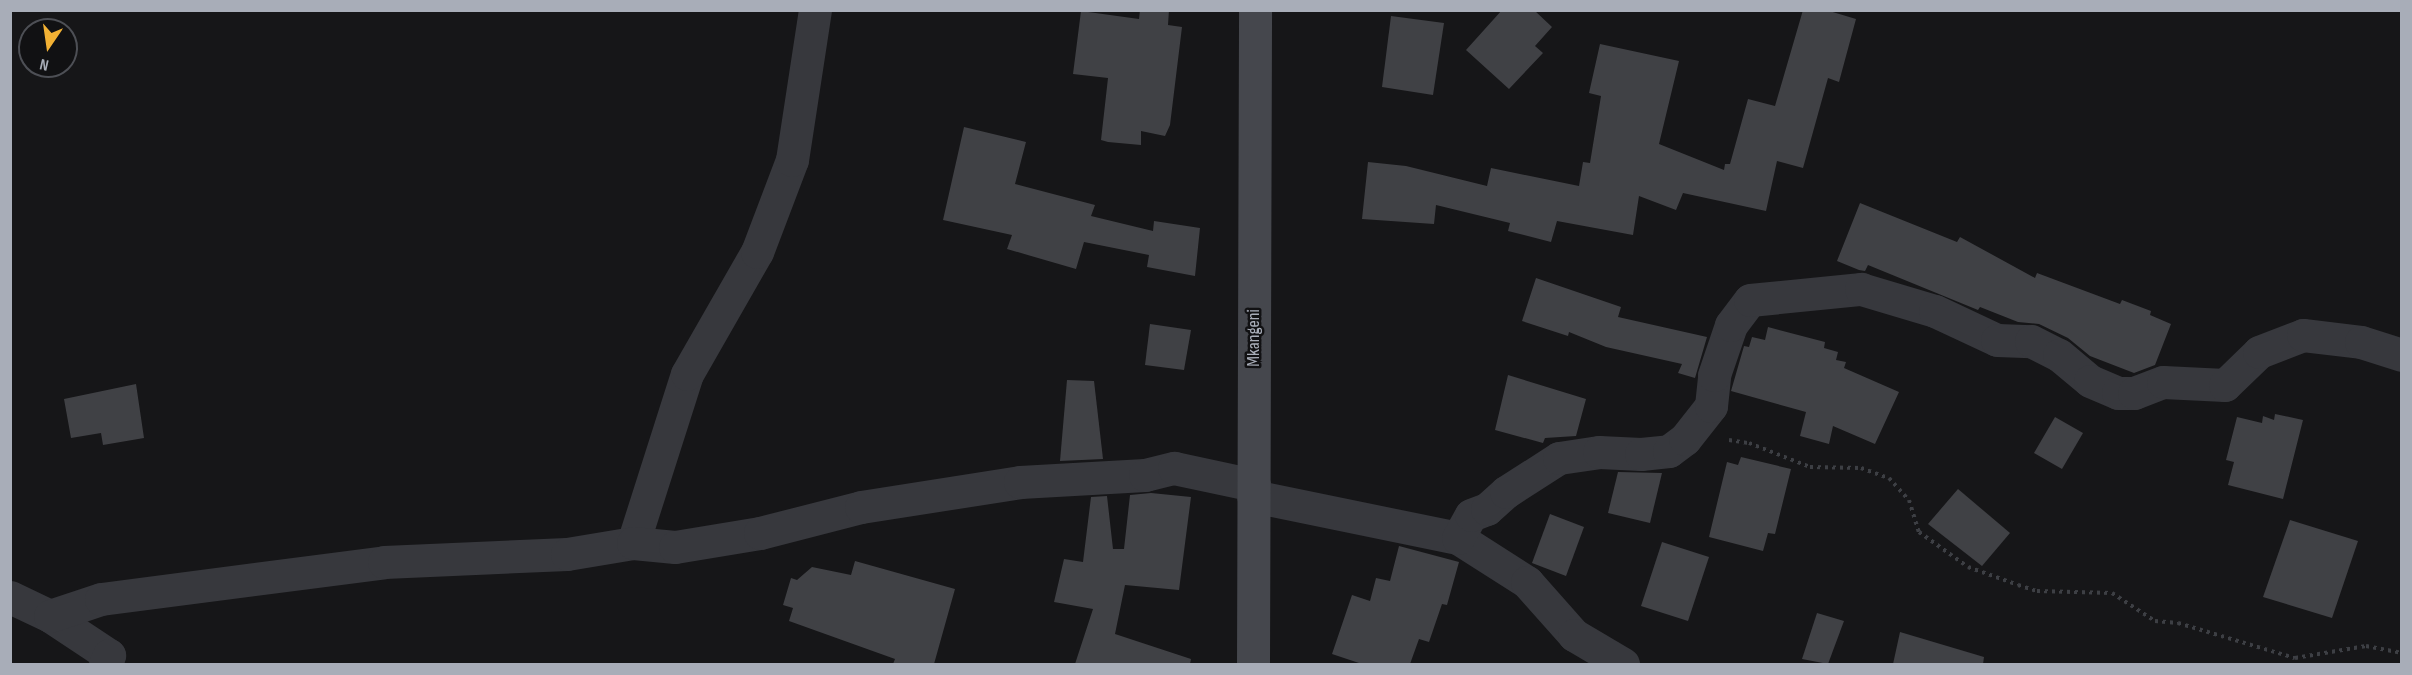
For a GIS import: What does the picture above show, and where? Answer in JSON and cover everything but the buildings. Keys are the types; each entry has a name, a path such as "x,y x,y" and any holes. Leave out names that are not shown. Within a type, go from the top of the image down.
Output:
{"street":[{"path":"633,543 687,374 757,252 792,160 815,10"},
{"name":"Mkangeni","path":"1253,664 1255,10"},
{"path":"1458,538 1471,515 1487,509 1506,492 1559,458 1599,452 1641,454 1669,451 1685,439 1711,406 1714,375 1731,325 1750,300 1861,289 1935,310 1997,340 2031,340 2059,355 2090,381 2118,393 2134,393 2163,382 2225,385 2259,352 2303,335 2361,342 2402,356"},
{"path":"50,616 101,599 384,562 567,554 633,543 675,547 760,533 861,507 1020,482 1145,475 1174,468 1254,491 1458,538 1527,582 1574,635 1623,664"},
{"path":"10,597 50,616 108,655 105,664"}],"path":[{"path":"1685,439 1707,435 1749,443 1810,467 1861,468 1889,478 1909,500 1919,532 1968,567 2037,591 2112,593 2155,621 2178,623 2295,658 2366,646 2402,653"}]}
